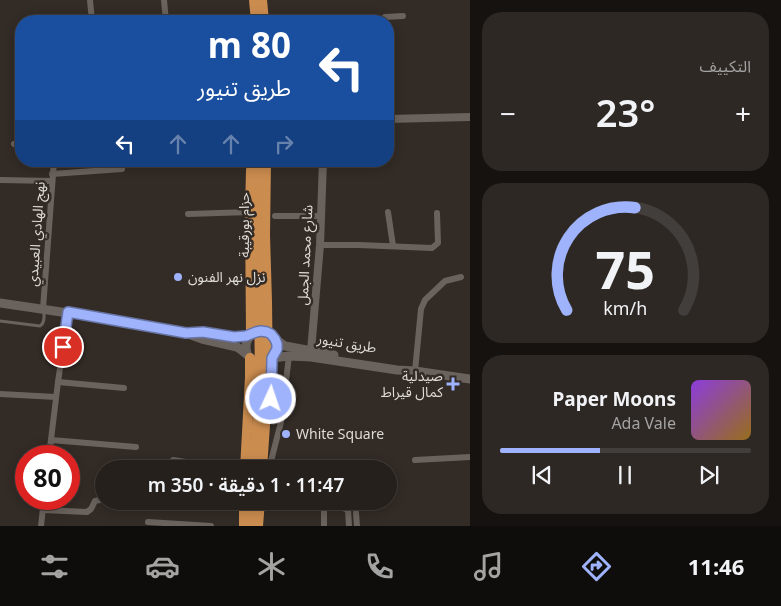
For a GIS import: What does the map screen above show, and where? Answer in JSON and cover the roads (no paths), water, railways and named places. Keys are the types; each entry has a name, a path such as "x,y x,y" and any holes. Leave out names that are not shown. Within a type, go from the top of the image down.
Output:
{"highway":[{"path":"254,0 255,15"},
{"path":"262,0 263,15"},
{"path":"252,167 250,212 252,334"},
{"name":"حزام بورقيبة","path":"258,167 261,235"},
{"name":"حزام بورقيبة","path":"259,460 261,235 266,167"},
{"path":"271,167 272,320 274,338"},
{"path":"248,355 258,460"},
{"path":"260,460 272,382 272,358"},
{"path":"244,526 246,510"},
{"path":"248,510 251,526"},
{"path":"258,526 259,510"},
{"path":"263,526 264,510"}],"main road":[{"path":"0,302 186,333 202,339 237,346 258,362 268,361 277,349 274,338 267,332 261,331 240,337 203,332 186,333"},
{"path":"248,355 246,344 252,334"},
{"name":"طريق تنيور","path":"274,338 285,346 394,365 415,371"},
{"name":"طريق تنيور","path":"272,358 289,356 311,357 470,379"}],"street":[{"path":"90,0 91,15"},
{"path":"164,0 165,15"},
{"path":"394,17 404,16"},
{"path":"394,119 470,117"},
{"name":"نهج الهادي العبيدي","path":"43,309 53,167"},
{"name":"شارع محمد الجمل","path":"312,351 320,245 323,167"},
{"path":"0,180 52,178 122,170"},
{"path":"188,214 250,212"},
{"path":"388,212 393,246"},
{"path":"320,245 359,244 432,248 438,243 437,213"},
{"path":"275,216 320,216"},
{"path":"415,371 424,300 445,281 461,277"},
{"path":"50,445 68,312"},
{"path":"263,460 282,422 289,356"},
{"path":"58,382 124,388"},
{"path":"0,394 56,397"},
{"path":"51,440 136,447"},
{"path":"415,460 470,457"},
{"path":"41,526 43,510 87,512 95,501"},
{"path":"324,510 324,526"},
{"path":"348,510 349,526"},
{"path":"356,513 357,526"},
{"path":"148,522 211,526"}],"lane":[{"path":"0,321 41,326 44,320 43,309"}],"place":[{"name":"نزل نهر الفنون","path":"178,277"},
{"name":"صيدلية كمال قيراط","path":"453,384"},
{"name":"White Square","path":"286,434"}]}
